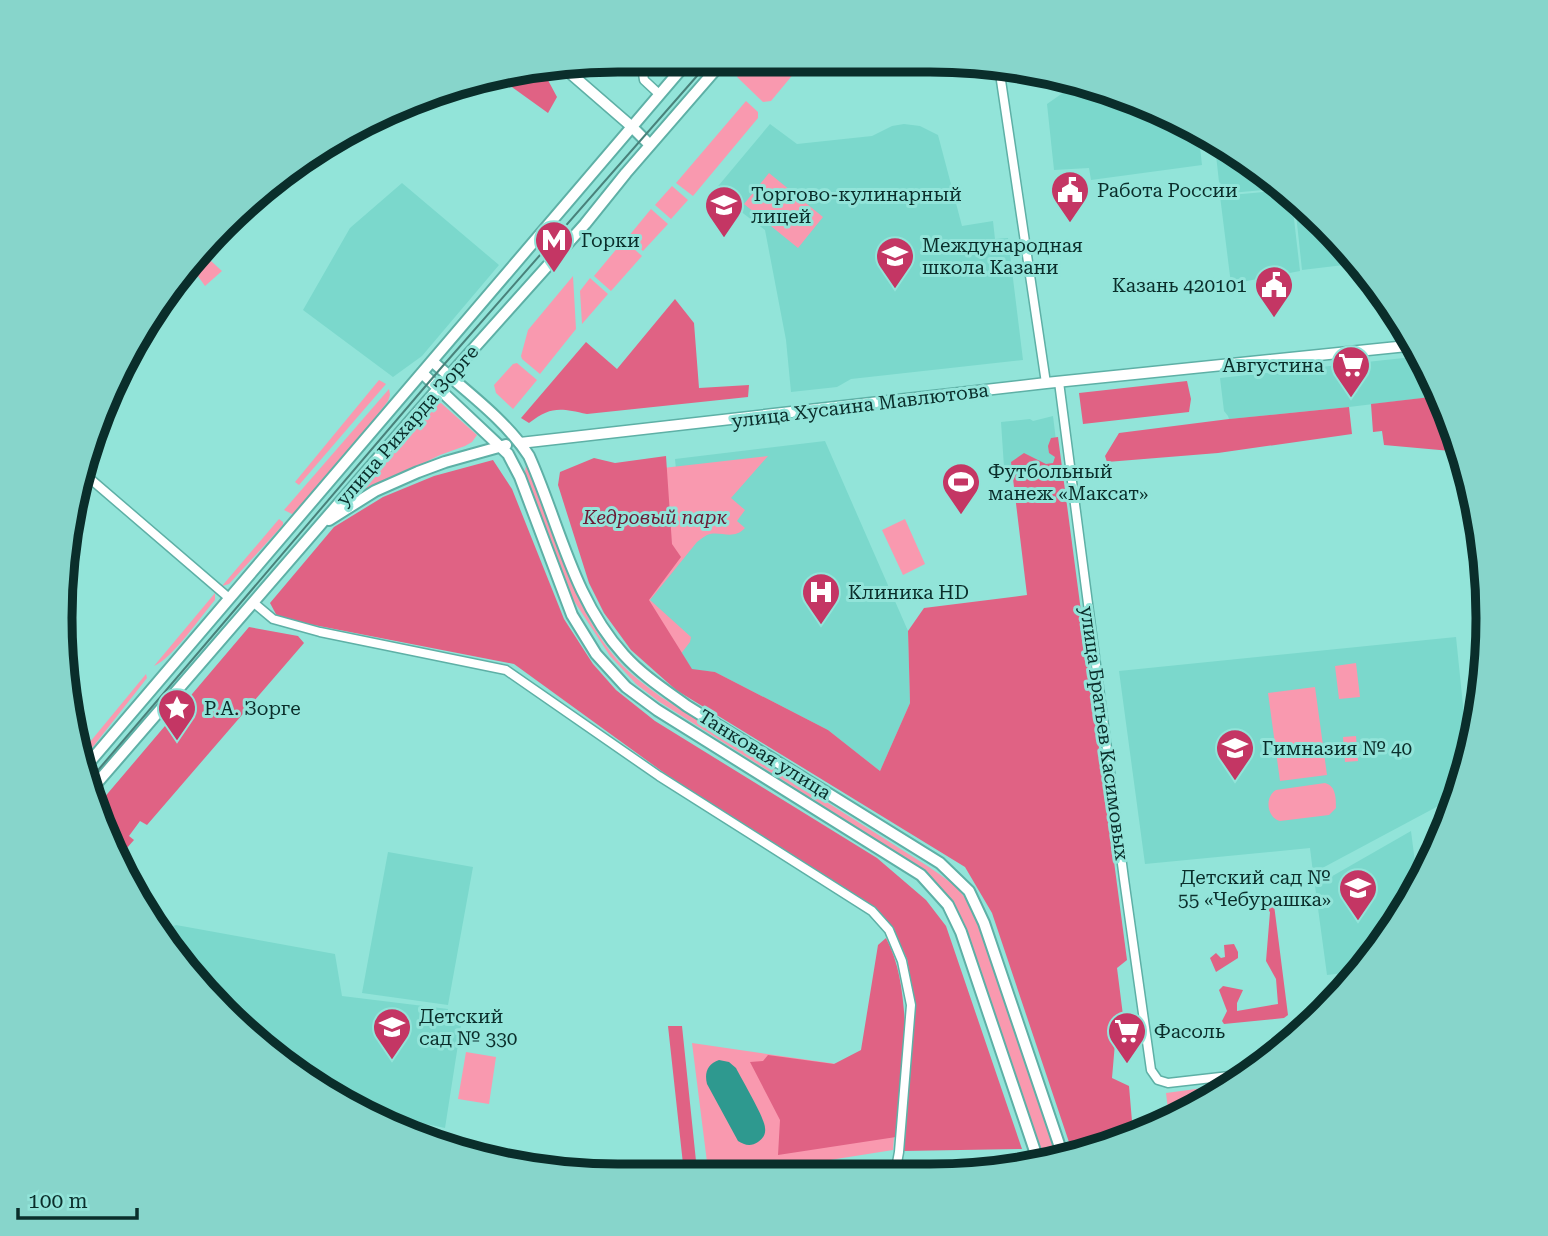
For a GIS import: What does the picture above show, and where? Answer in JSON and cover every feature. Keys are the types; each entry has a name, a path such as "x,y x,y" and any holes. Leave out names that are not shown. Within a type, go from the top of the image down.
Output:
{"main road":[{"name":"улица Рихарда Зорге","path":"91,761 678,72"},
{"name":"улица Рихарда Зорге","path":"97,783 438,388 585,224 714,72"},
{"path":"631,126 650,145"},
{"name":"Танковая улица","path":"432,360 503,425 529,456 578,586 596,617 624,655 652,681 687,706 940,863 969,891 984,923 1060,1148"},
{"name":"Танковая улица","path":"422,373 500,446 514,466 572,615 596,654 626,687 657,710 921,875 948,905 961,932 1036,1154"},
{"name":"улица Хусаина Мавлютова","path":"320,525 375,491 418,471 500,446 520,443"}],"street":[{"path":"643,72 644,80 659,94"},
{"path":"571,74 631,126"},
{"path":"1000,76 1046,383"},
{"name":"улица Хусаина Мавлютова","path":"520,443 1046,383 1404,346"},
{"name":"улица Братьев Касимовых","path":"1059,382 1153,1075 1158,1080 1174,1083 1226,1077"},
{"path":"90,478 229,598"},
{"path":"254,603 273,619 320,632 506,670 659,776 872,911 889,930 902,961 911,1005 896,1164"}],"shaded area":[{"path":"1068,89 1139,113 1200,143 1202,165 1091,180 1089,168 1054,170 1047,104"},
{"name":"Международная школа Казани","path":"770,124 797,144 872,136 892,126 904,124 920,126 938,135 962,226 993,221 995,239 1008,238 1023,360 851,379 837,387 791,392 786,340 765,230 714,191"},
{"path":"1216,153 1269,189 1230,193 1219,182"},
{"path":"402,183 499,265 422,356 393,377 303,310 350,228"},
{"path":"1271,191 1290,207 1293,210 1300,271 1231,284 1220,196"},
{"path":"1296,213 1346,265 1302,270"},
{"path":"1410,357 1430,397 1229,419 1224,411 1220,378"},
{"path":"1053,416 1059,465 1004,467 1001,422 1033,421"},
{"path":"825,441 908,631 910,703 880,771 828,730 715,672 692,670 649,600 684,552 675,459"},
{"name":"Гимназия № 40","path":"1456,637 1465,728 1444,803 1313,873 1310,848 1145,864 1119,671"},
{"name":"Детский сад № 55 «Чебурашка»","path":"1411,831 1416,868 1384,921 1345,973 1327,975 1315,886"},
{"path":"388,852 473,867 448,1005 362,993"},
{"path":"176,925 335,954 342,996 448,1009 447,1017 462,1019 445,1128 399,1118 376,1108 285,1051 258,1029 207,978 169,928"}],"green space":[{"path":"741,72 795,72 771,101 763,102 737,77"},
{"path":"546,76 557,97 548,113 506,83"},
{"path":"746,101 758,112 758,118 693,196 676,183"},
{"path":"769,173 823,217 798,248 744,204"},
{"path":"672,186 688,200 671,219 655,205"},
{"path":"651,209 668,224 643,251 628,237"},
{"path":"624,240 642,256 611,291 594,276"},
{"path":"211,261 222,271 205,286 196,271"},
{"path":"573,276 576,329 540,374 521,356 528,330"},
{"path":"590,278 608,294 582,324 580,291"},
{"path":"675,299 694,323 699,388 749,385 748,397 587,414 556,410 529,423 521,418 586,342 617,369"},
{"path":"517,363 537,380 513,409 496,393 494,385"},
{"path":"379,380 386,384 299,485 295,482"},
{"path":"1187,381 1191,399 1189,412 1083,424 1079,393"},
{"path":"389,389 388,401 294,515 284,510"},
{"path":"1430,397 1450,451 1384,445 1382,431 1373,432 1371,404"},
{"path":"441,403 477,435 472,442 361,494 424,416"},
{"path":"1349,407 1352,434 1218,453 1107,462 1105,456 1119,433"},
{"path":"1058,437 1127,960 1117,968 1125,1031 1115,1043 1112,1078 1129,1086 1132,1125 1070,1146 992,913 965,867 676,690 631,650 604,613 589,583 558,485 560,472 594,458 615,463 666,456 672,544 681,557 649,600 692,669 715,672 828,730 880,771 910,703 908,631 924,608 1027,595 1011,462 1024,453 1046,464 1053,463 1055,457 1049,453 1048,446 1051,438"},
{"name":"Кедровый парк","path":"768,456 731,498 745,510 737,521 745,528 731,535 707,535 697,542 650,600 691,637 680,655 646,603 619,473"},
{"path":"493,460 512,489 564,619 593,664 616,690 655,721 877,858 926,900 946,926 1022,1149 903,1151 915,1006 907,959 894,930 873,909 667,775 514,664 278,618 270,603 334,527 383,497 434,476"},
{"path":"526,465 579,599 606,646 623,666 661,697 929,867 954,885 964,897 978,925 1055,1150 1040,1153 965,931 944,892 926,871 658,701 636,684 610,656 574,601 525,473"},
{"path":"279,519 283,525 229,584 222,586"},
{"path":"905,519 925,564 903,575 882,530"},
{"path":"215,593 215,600 186,636 169,655 154,666"},
{"path":"249,627 298,636 304,643 147,825 140,821 129,836 134,840 124,851 103,799"},
{"path":"1356,663 1360,697 1339,699 1335,666"},
{"path":"146,674 147,678 88,753 87,746"},
{"path":"1315,687 1327,775 1280,781 1268,693"},
{"path":"1356,736 1358,761 1345,762 1343,737"},
{"path":"1325,783 1331,787 1335,796 1336,808 1329,815 1280,821 1272,816 1269,802 1276,790"},
{"path":"1267,894 1273,897 1288,1015 1284,1018 1224,1024 1222,1021 1227,1011 1219,990 1223,986 1243,990 1237,1003 1237,1011 1278,1004 1276,979 1266,961 1270,912 1262,904 1238,900 1238,896"},
{"path":"886,938 898,969 905,1024 896,1137 778,1155 780,1120 750,1062 763,1061 768,1055 834,1064 861,1050 878,945"},
{"path":"1234,944 1238,958 1216,972 1210,958 1216,953 1221,958 1225,957 1224,945"},
{"path":"668,1026 682,1026 696,1161 683,1164"},
{"path":"692,1043 899,1073 893,1150 804,1164 707,1164"},
{"path":"466,1052 496,1057 489,1104 458,1099"},
{"path":"1209,1087 1168,1110 1166,1093"}],"water":[{"path":"719,1060 729,1062 736,1068 764,1123 764,1136 755,1144 748,1145 738,1141 707,1084 708,1069"}],"tram line":[{"path":"95,774 441,368 700,72"}],"place":[{"name":"Работа России","path":"1070,224"},
{"name":"Торгово-кулинарный лицей","path":"724,239"},
{"name":"Горки","path":"554,274"},
{"name":"Международная школа Казани","path":"895,290"},
{"name":"Казань 420101","path":"1274,319"},
{"name":"Августина","path":"1351,399"},
{"name":"Футбольный манеж «Максат»","path":"961,516"},
{"name":"Клиника HD","path":"821,626"},
{"name":"Р.А. Зорге","path":"177,742"},
{"name":"Гимназия № 40","path":"1235,782"},
{"name":"Детский сад № 55 «Чебурашка»","path":"1358,922"},
{"name":"Детский сад № 330","path":"392,1061"},
{"name":"Фасоль","path":"1127,1065"}]}
